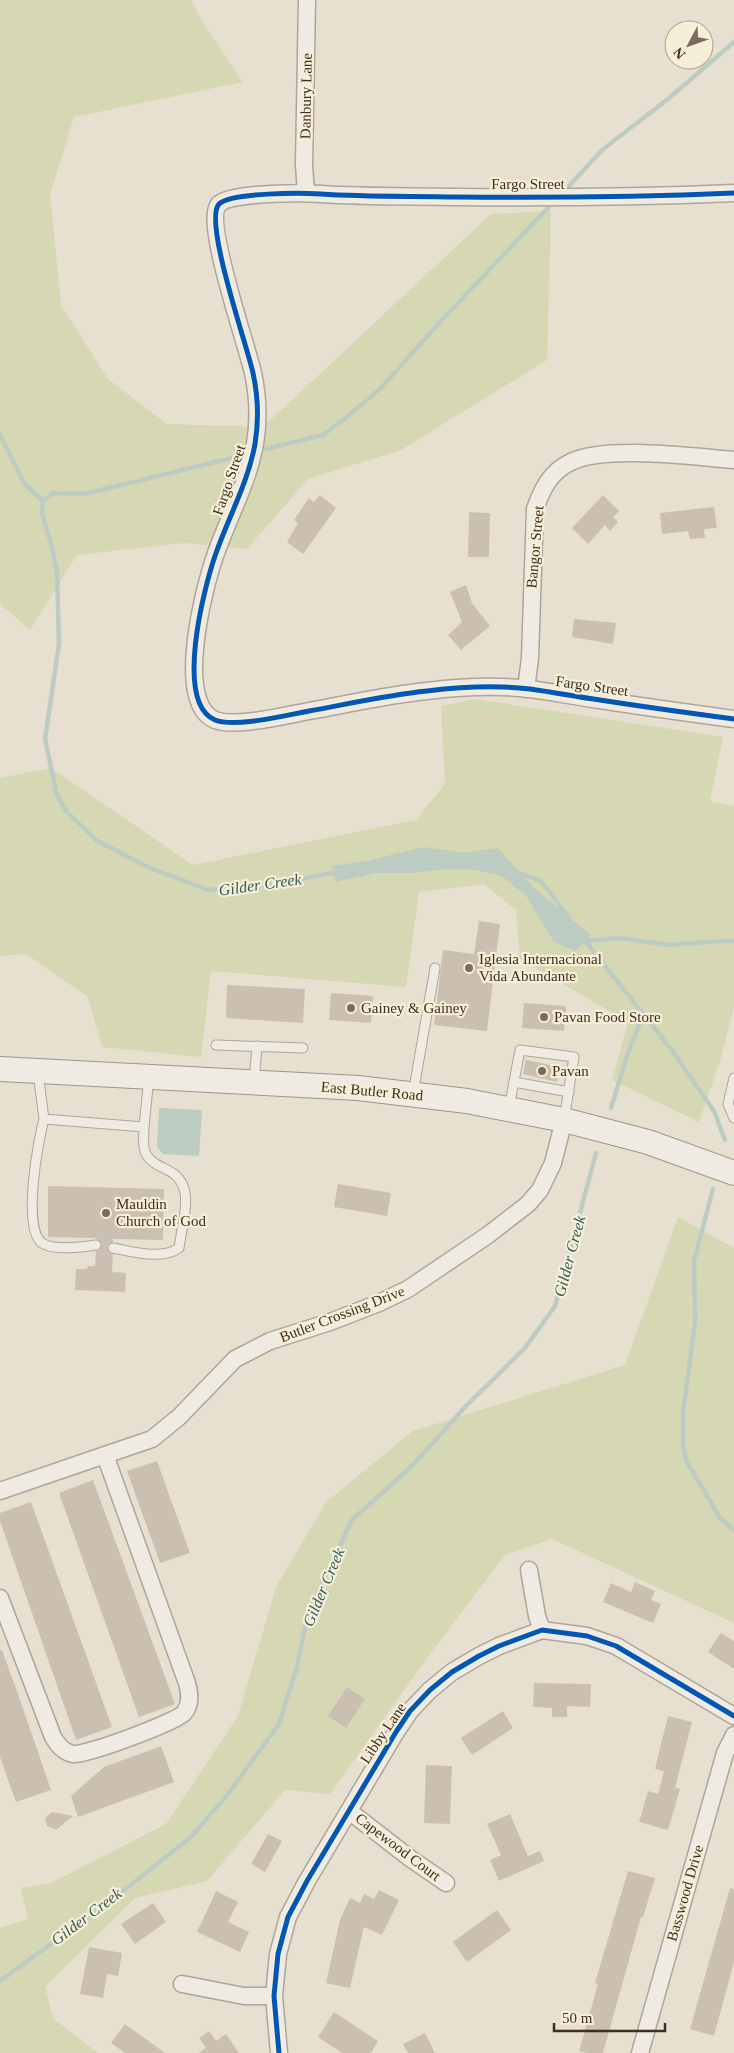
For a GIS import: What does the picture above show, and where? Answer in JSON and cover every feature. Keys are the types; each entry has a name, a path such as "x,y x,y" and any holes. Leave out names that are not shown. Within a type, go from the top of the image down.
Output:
{"main road":[{"name":"East Butler Road","path":"0,1068 358,1088 412,1094 509,1109 564,1120 648,1142 734,1173"}],"street":[{"name":"Danbury Lane","path":"306,193 304,165 307,0"},
{"name":"Fargo Street","path":"734,193 499,197 306,193 250,195 220,203 216,209 216,234 253,374 257,420 255,443 249,468 215,556 202,602 194,651 195,688 199,704 206,715 226,723 237,723 424,691 468,688 526,688 734,719"},
{"name":"Bangor Street","path":"526,688 530,658 535,509 541,491 550,478 571,462 584,457 609,454 650,454 734,460"},
{"name":"Butler Crossing Drive","path":"0,1491 152,1439 179,1417 235,1359 243,1354 270,1341 330,1322 401,1293 436,1272 528,1204 540,1190 553,1163 564,1120"},
{"path":"0,1598 53,1737 64,1751 73,1754 93,1750 161,1725 184,1712 190,1694 187,1684 105,1455"},
{"path":"529,1570 537,1616 542,1630 587,1636 616,1646 734,1716"},
{"name":"Libby Lane","path":"280,2053 274,1996 278,1954 288,1917 307,1881 396,1732 410,1711 430,1690 452,1672 479,1656 542,1630"},
{"name":"Basswood Drive","path":"640,2053 725,1753 734,1735"},
{"name":"Capewood Court","path":"350,1811 411,1859 446,1883"},
{"path":"182,1984 244,1996 274,1996"}],"lane":[{"path":"412,1094 435,968"},
{"path":"216,1045 303,1048"},
{"path":"254,1082 257,1046"},
{"path":"509,1109 520,1050 574,1058 564,1120"},
{"path":"37,1070 44,1118 38,1143 35,1181 31,1200 34,1232 41,1242 48,1246 66,1248 96,1246"},
{"path":"113,1248 136,1253 171,1254 179,1248 185,1205 184,1188 178,1175 152,1162 145,1154 144,1127 149,1076"},
{"path":"734,1078 728,1104 734,1118"},
{"path":"514,1082 569,1092"},
{"path":"44,1118 144,1127"}],"green space":[{"path":"0,0 191,0 204,24 243,82 74,117 50,195 61,305 108,379 167,424 263,427 491,214 551,211 547,360 401,450 308,479 247,549 184,543 77,555 30,630 0,604"},
{"path":"475,699 723,737 710,801 734,806 734,1007 721,1058 699,1122 612,1080 628,1022 520,959 516,910 484,884 419,892 406,987 211,971 201,1057 102,1047 88,997 26,954 0,956 0,778 51,768 193,865 416,820 445,784 441,706"},
{"path":"678,1217 734,1248 734,1623 552,1539 505,1555 427,1658 330,1794 285,1790 207,1881 135,1898 45,1987 53,2018 98,2053 0,2053 0,1928 28,1919 21,1888 51,1883 166,1824 238,1716 276,1587 326,1502 413,1431 625,1365"}],"shaded area":[{"name":"Gilder Creek","path":"424,847 464,853 498,848 535,889 591,935 575,951 554,942 527,897 502,876 474,870 446,869 414,873 376,873 336,882 332,866 366,861"},
{"path":"159,1108 202,1110 199,1156 163,1154 157,1147"}],"building":[{"path":"320,495 336,508 303,554 287,542 298,523 294,520 309,498 314,502"},
{"path":"603,495 619,511 613,517 618,522 610,531 605,525 588,544 572,528"},
{"path":"714,507 717,528 704,529 705,538 690,539 688,531 662,534 660,513"},
{"path":"469,512 490,513 489,557 468,557"},
{"path":"466,585 472,603 490,626 461,650 448,635 462,622 450,592"},
{"path":"574,619 616,623 613,644 572,637"},
{"path":"479,921 500,924 487,1031 434,1025 443,950 474,954"},
{"path":"227,985 305,989 303,1023 226,1018"},
{"name":"Gainey & Gainey","path":"331,993 373,996 371,1023 329,1020"},
{"name":"Pavan Food Store","path":"524,1003 566,1006 564,1031 522,1028"},
{"name":"Pavan","path":"526,1060 560,1067 557,1082 523,1074"},
{"path":"338,1184 391,1193 387,1216 334,1207"},
{"name":"Mauldin Church of God","path":"48,1186 164,1189 163,1240 113,1239 113,1242 107,1246 109,1252 113,1254 112,1272 126,1273 125,1292 75,1290 76,1269 87,1269 88,1266 95,1266 96,1251 100,1250 102,1244 96,1238 48,1237"},
{"path":"157,1461 190,1553 160,1563 127,1471"},
{"path":"93,1480 175,1704 139,1717 59,1493"},
{"path":"31,1502 112,1727 76,1740 0,1521 0,1513"},
{"path":"635,1582 655,1591 651,1600 661,1604 653,1623 603,1602 611,1583 631,1592"},
{"path":"721,1633 734,1641 734,1669 708,1652"},
{"path":"0,1650 2,1650 51,1790 16,1802 0,1757"},
{"path":"534,1683 591,1684 590,1707 567,1706 567,1717 552,1717 552,1708 533,1707"},
{"path":"347,1687 365,1699 346,1728 328,1716"},
{"path":"503,1711 513,1728 472,1755 461,1738"},
{"path":"668,1716 692,1722 675,1788 680,1789 668,1830 639,1822 648,1791 658,1794 664,1771 655,1769"},
{"path":"161,1746 174,1782 78,1817 71,1796 104,1767"},
{"path":"426,1765 452,1766 450,1824 424,1823"},
{"path":"52,1812 73,1816 56,1830 47,1826 45,1818"},
{"path":"510,1814 528,1856 540,1851 544,1861 499,1881 490,1860 501,1855 487,1824"},
{"path":"268,1834 282,1841 265,1872 251,1864"},
{"path":"628,1871 655,1878 643,1917 641,1917 603,2053 587,2053 579,2051 598,1984 595,1983"},
{"path":"730,1888 734,1889 734,1962 714,2036 690,2029"},
{"path":"379,1890 399,1900 382,1935 364,1927 350,1988 326,1983 340,1920 350,1898 360,1903 364,1894 374,1899"},
{"path":"216,1891 238,1902 228,1922 249,1932 240,1952 197,1932"},
{"path":"153,1903 166,1922 135,1944 121,1924"},
{"path":"497,1910 511,1930 467,1962 453,1942"},
{"path":"89,1947 122,1953 118,1976 107,1974 103,1998 80,1994"},
{"path":"334,2012 378,2041 371,2053 342,2053 318,2037"},
{"path":"125,2024 165,2053 125,2053 111,2043"},
{"path":"209,2031 216,2041 226,2034 239,2053 199,2053 206,2048 199,2038"},
{"path":"425,2033 435,2053 408,2053 403,2044"}],"waterway":[{"path":"569,186 602,150 668,99 734,42"},
{"path":"266,449 323,435 382,387 439,323 548,208"},
{"name":"Gilder Creek","path":"0,435 24,483 43,501"},
{"path":"43,501 53,493 84,494 240,456"},
{"name":"Gilder Creek","path":"43,501 42,513 57,570 59,644 45,739 57,795 67,812 97,841 150,868 209,890 265,885 339,872"},
{"name":"Gilder Creek","path":"516,872 541,881 570,919"},
{"path":"583,938 671,1049 714,1111 725,1140"},
{"path":"586,941 620,938 668,945 734,941"},
{"name":"Gilder Creek","path":"611,1108 627,1056 643,1015"},
{"name":"Gilder Creek","path":"0,1981 118,1895 191,1837 228,1794 279,1724 296,1670 308,1614 352,1520 413,1465 465,1407 525,1348 555,1306 596,1153"},
{"path":"713,1189 694,1261 695,1322 683,1413 683,1445 687,1462 720,1518 734,1530"}],"cycle path":[{"path":"734,193 526,197 284,194 237,197 219,204 216,215 221,258 253,373 257,399 257,426 248,473 210,572 199,617 194,669 196,692 203,709 215,720 224,722 235,723 261,720 412,693 452,688 491,687 530,689 734,719"},
{"path":"279,2053 274,1996 278,1954 288,1917 307,1881 410,1711 430,1690 452,1672 499,1646 542,1630 587,1636 616,1646 734,1716"}],"place":[{"name":"Iglesia Internacional Vida Abundante","path":"469,968"},
{"name":"Gainey & Gainey","path":"351,1008"},
{"name":"Pavan Food Store","path":"544,1017"},
{"name":"Pavan","path":"542,1071"},
{"name":"Mauldin Church of God","path":"106,1213"}]}
